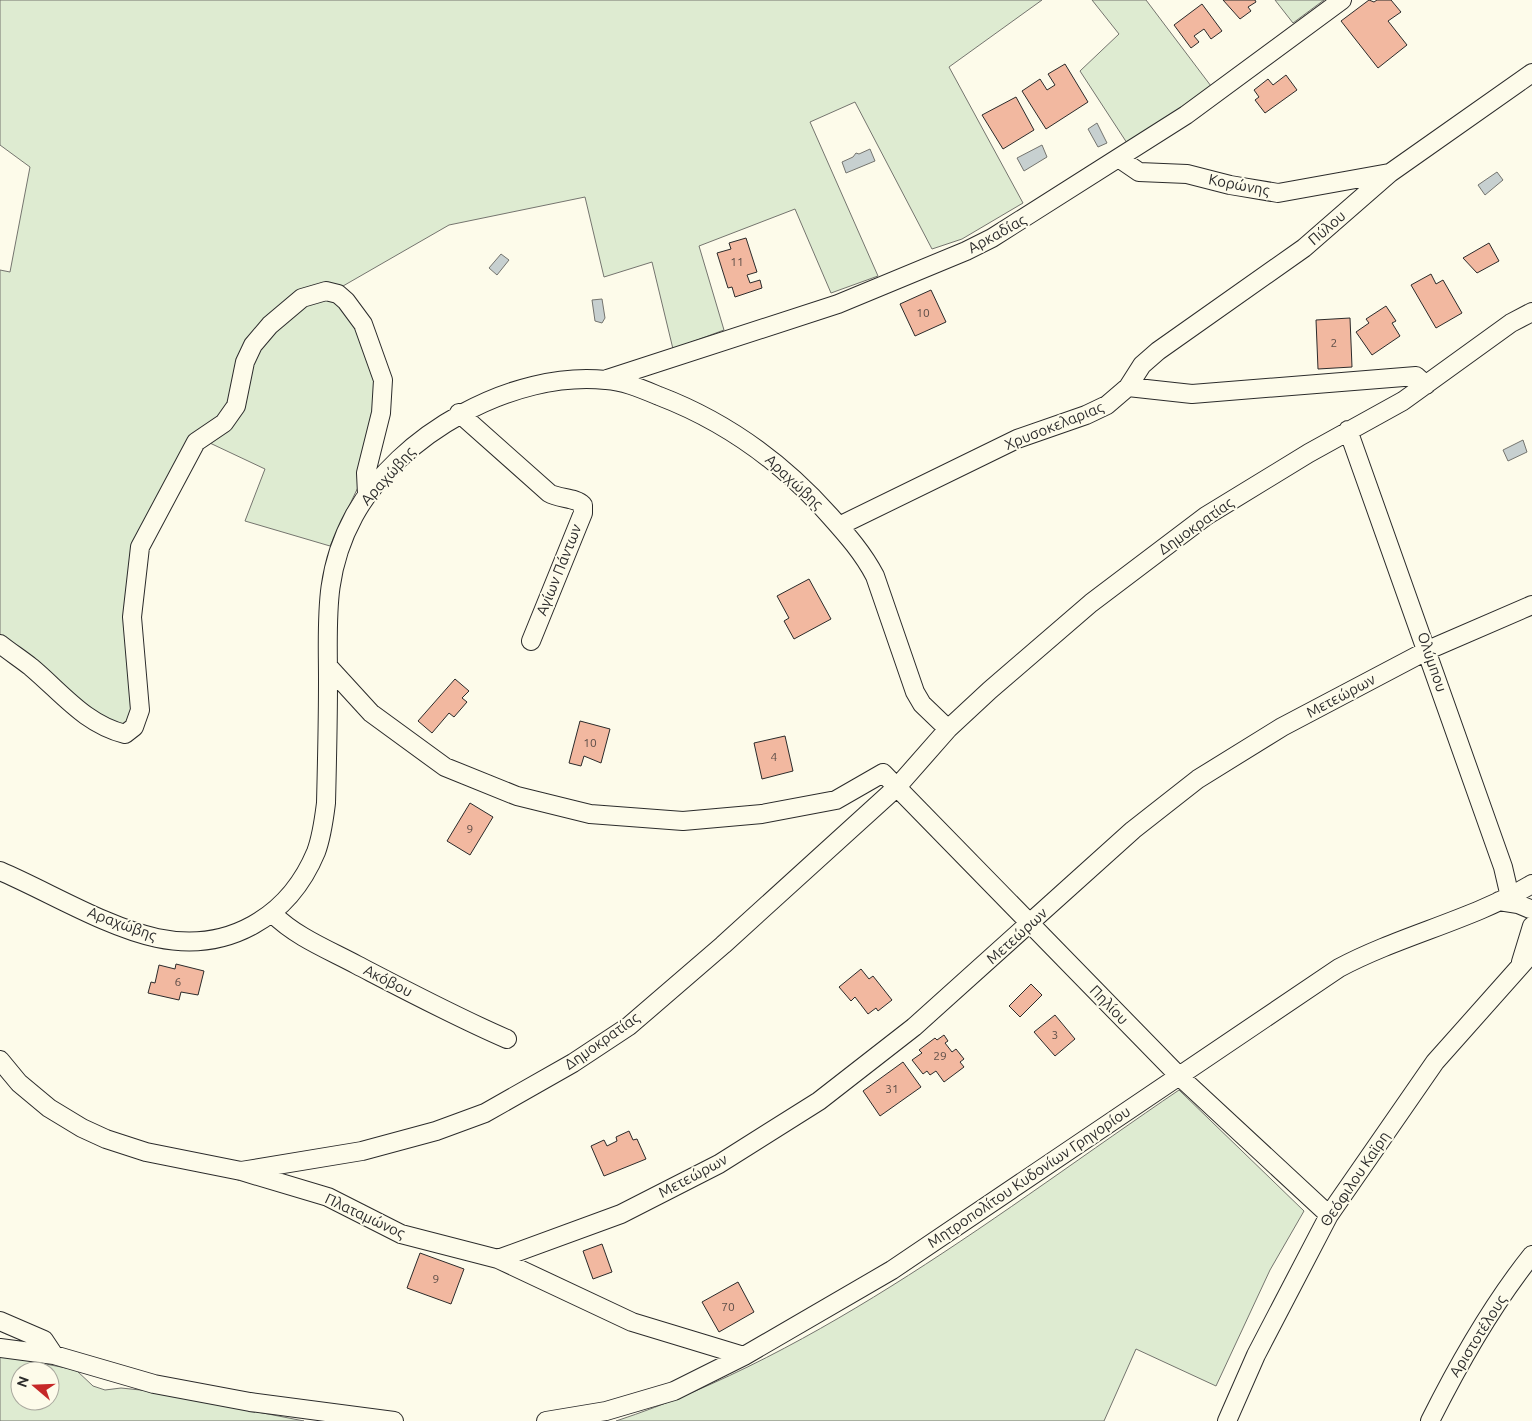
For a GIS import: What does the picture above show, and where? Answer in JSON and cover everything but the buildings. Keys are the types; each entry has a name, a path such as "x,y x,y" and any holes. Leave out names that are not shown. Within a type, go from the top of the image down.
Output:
{"street":[{"name":"Αρκαδίας","path":"607,380 838,304 966,251 1024,220 1186,116 1342,0"},
{"name":"Πύλου","path":"1128,387 1136,373 1149,359 1304,248 1390,172 1532,73"},
{"name":"Κορώνης","path":"1120,159 1139,172 1186,174 1230,185 1278,193 1390,172"},
{"path":"0,644 31,667 83,715 125,734 134,728 140,710 140,692 132,617 140,548 196,442 224,423 236,406 246,362 253,345 270,325 302,298 326,291 338,294 346,301 363,324 383,380 381,413 366,473 367,494"},
{"name":"Δημοκρατίας","path":"241,1171 362,1151 436,1131 485,1113 565,1068 629,1026 723,945 896,787 948,729 1091,603 1206,516 1348,430 1392,407 1426,385 1511,323 1532,312"},
{"path":"1128,387 1192,394 1416,376 1426,385"},
{"name":"Αραχώβης","path":"0,871 123,926 157,938 201,940 226,937 250,928 273,914 301,881 317,850 322,831 326,803 327,620 329,587 343,542 353,518 367,494 396,461 417,443 459,414 516,392 545,384 586,379 607,380 626,384 669,399 747,442 789,473 840,526 859,549 875,576 915,692 922,704 948,729"},
{"name":"Χρυσοκελαριας","path":"840,526 1017,439 1086,415 1107,405 1128,387"},
{"name":"Αγίων Πάντων","path":"459,414 544,489 557,497 583,505 583,513 531,641"},
{"name":"Ολύμπου","path":"1348,430 1428,650 1503,867 1504,899"},
{"name":"Μετεώρων","path":"498,1259 621,1214 719,1164 819,1101 914,1027 1031,924 1133,830 1198,779 1282,728 1428,650 1532,605"},
{"path":"328,666 371,713 445,767 517,796 590,814 683,821 762,814 836,800 883,773 896,787"},
{"name":"Πηλίου","path":"896,787 1178,1075 1329,1215"},
{"name":"Μητροπολίτου Κυδονίων Γρηγορίου","path":"546,1421 606,1412 674,1392 744,1356 892,1270 1178,1075 1346,964 1368,953 1504,899 1532,884"},
{"name":"Θεόφιλου Καϊρη","path":"1227,1421 1256,1355 1329,1215 1435,1062 1527,957 1531,916 1529,901 1532,889"},
{"path":"1504,899 1518,904 1531,916"},
{"name":"Ακόβου","path":"273,914 281,922 308,939 459,1018 507,1039"},
{"name":"Πλαταμώνος","path":"0,1060 19,1084 34,1096 82,1128 128,1147 241,1171 328,1197 401,1234 498,1259 632,1322 744,1356"},
{"name":"Αριστοτέλους","path":"1430,1421 1468,1349 1508,1286 1532,1255"},
{"path":"0,1321 44,1340 54,1355"},
{"path":"0,1348 54,1355 154,1384 250,1402 394,1421"}],"green space":[{"path":"0,0 1042,0 949,67 1023,203 962,239 932,249 855,102 810,122 878,276 831,293 795,209 699,246 724,330 673,349 652,262 604,277 585,197 449,225 343,286 336,300 355,322 378,383 361,481 330,546 245,521 265,469 195,436 136,545 135,719 116,729 0,640 0,270 10,272 30,167 0,145"},
{"path":"1092,0 1146,0 1211,86 1182,108 1127,143 1080,71 1119,34"},
{"path":"1275,0 1324,0 1293,23"},
{"path":"1179,1090 1304,1211 1270,1270 1216,1386 1136,1349 1104,1421 616,1421 692,1392 766,1358 838,1318 977,1230"},
{"path":"0,1355 30,1361 10,1361 10,1411 60,1411 60,1367 76,1370 93,1386 105,1390 121,1388 150,1391 304,1421 0,1421"}],"shaded area":[{"path":"1097,123 1107,143 1098,147 1088,129"},
{"path":"1042,145 1047,157 1024,171 1017,158"},
{"path":"870,149 875,161 846,173 842,162 853,157 856,153 859,154"},
{"path":"1497,172 1503,180 1485,195 1478,185"},
{"path":"501,254 509,260 497,275 489,268"},
{"path":"602,299 605,318 602,323 595,321 592,300"},
{"path":"1523,440 1527,452 1508,461 1503,450"}]}
